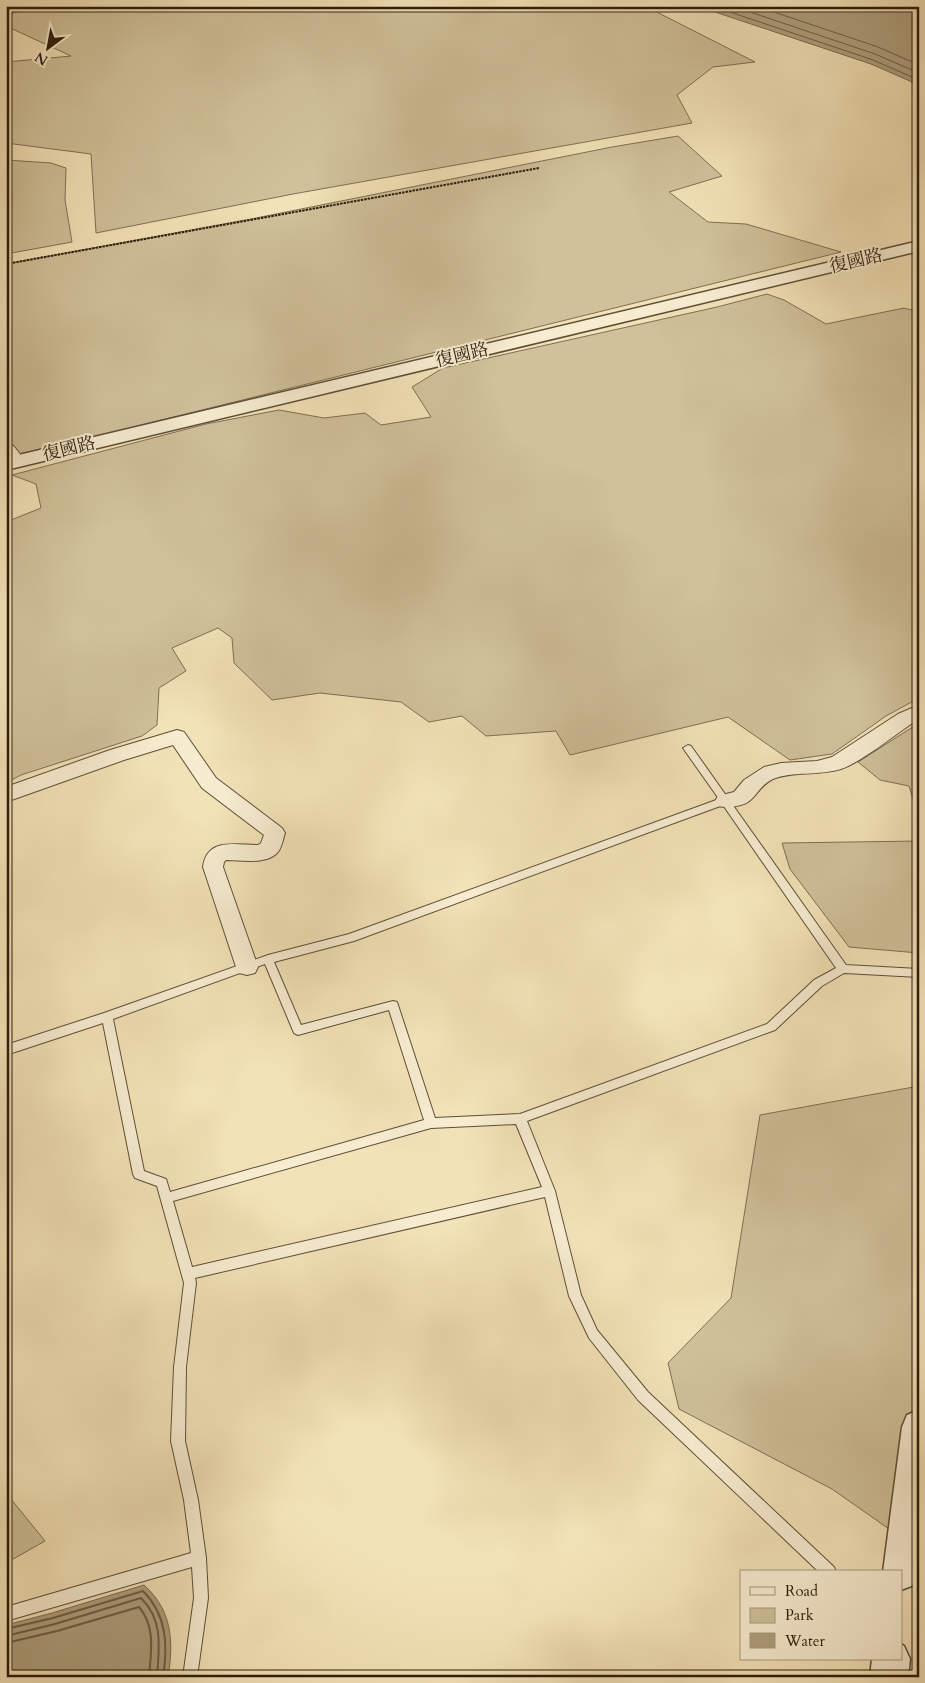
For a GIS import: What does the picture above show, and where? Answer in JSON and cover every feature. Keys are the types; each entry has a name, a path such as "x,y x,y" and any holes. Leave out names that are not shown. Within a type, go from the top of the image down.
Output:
{"street":[{"path":"6,10 22,6"},
{"name":"復國路","path":"10,458 919,246"},
{"path":"725,801 741,797 751,782 767,772 786,768 830,765 844,759 919,711"},
{"path":"6,795 117,755 177,737 209,783 275,833 270,848 261,853 222,852 214,859 212,867 247,967"},
{"path":"901,1570 919,1427"},
{"path":"889,1677 891,1660"}],"lane":[{"path":"688,748 844,969"},
{"path":"6,1050 107,1017 268,960 350,938 725,801"},
{"path":"268,960 298,1030 393,1005 431,1122"},
{"path":"166,1198 431,1122 520,1118 771,1027 818,982 844,969 919,973"},
{"path":"107,1017 139,1174 162,1183 190,1284 180,1366 178,1441 191,1500 199,1558 201,1598 190,1677"},
{"path":"520,1118 549,1191 575,1296 593,1334 643,1396 827,1570"},
{"path":"188,1274 549,1191"},
{"path":"6,1614 199,1558"}],"path":[{"path":"6,264 539,168"}],"green space":[{"path":"38,6 645,6 755,62 713,67 677,95 692,123 293,194 96,233 91,154 6,143 6,62 71,56 6,26 6,15"},
{"path":"678,136 722,176 669,192 708,222 746,224 841,252 20,455 6,438 6,264 256,218 612,147"},
{"path":"6,160 51,163 66,168 65,200 72,242 6,254"},
{"path":"767,294 784,300 826,324 904,308 919,312 919,698 886,716 832,754 790,760 728,717 570,755 556,731 486,736 462,716 429,722 401,702 320,693 272,700 234,663 232,638 218,628 172,648 186,671 159,688 157,725 142,736 21,775 6,783 6,522 41,508 36,484 12,475 206,424 279,410 324,418 365,413 381,425 431,417 412,387 443,368 717,307"},
{"path":"919,723 919,818 909,786 880,780 858,762"},
{"path":"919,841 919,953 849,947 790,869 782,843"},
{"path":"919,1086 919,1550 832,1489 679,1409 668,1363 731,1298 760,1115"},
{"path":"6,1493 45,1541 6,1563"}],"water":[{"path":"697,6 919,6 919,85 871,64"},
{"path":"144,1585 160,1605 169,1627 171,1651 168,1677 15,1677 6,1667 6,1625"}]}
